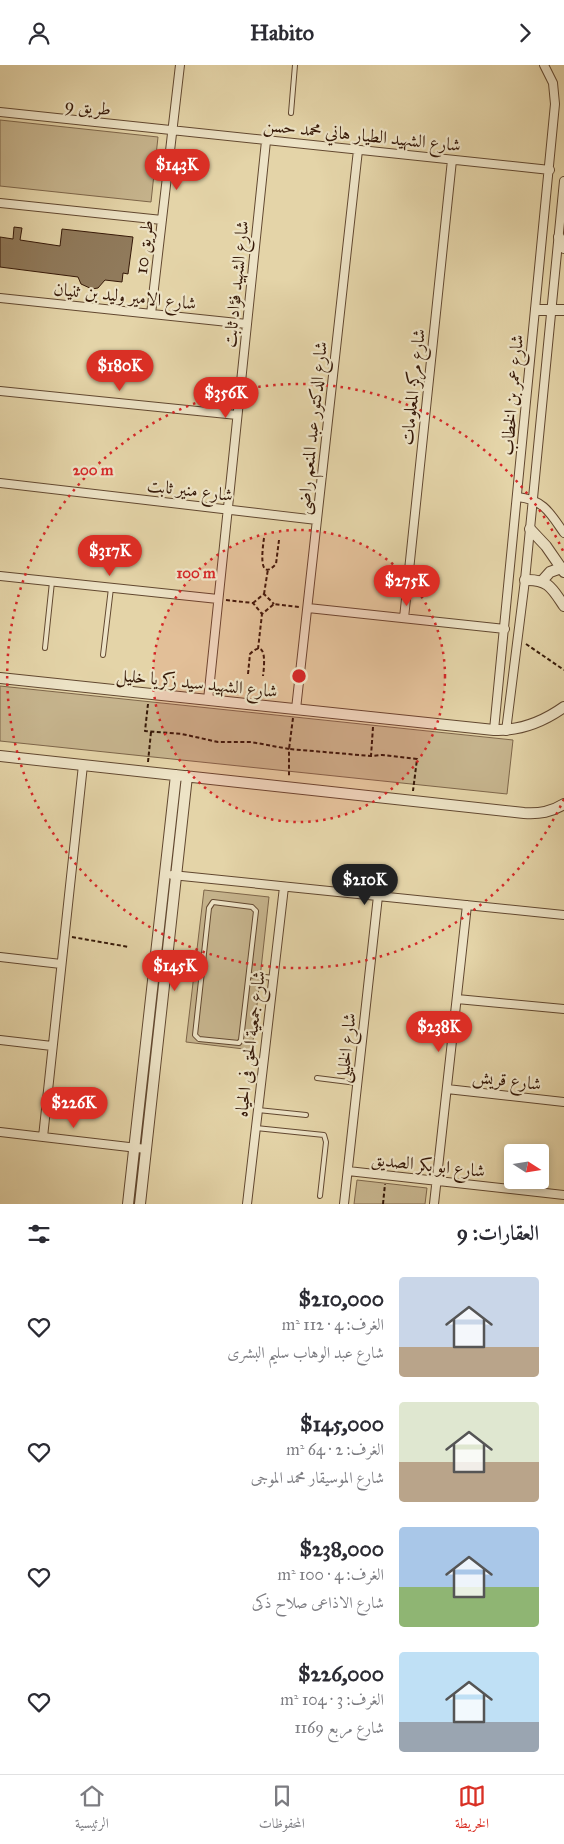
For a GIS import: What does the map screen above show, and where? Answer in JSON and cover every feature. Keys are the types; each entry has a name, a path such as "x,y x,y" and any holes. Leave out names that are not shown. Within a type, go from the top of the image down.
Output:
{"street":[{"name":"طريق 10","path":"151,314 180,65"},
{"name":"شارع عمر بن الخطاب","path":"494,730 556,93 550,75 544,65"},
{"path":"556,93 564,91"},
{"name":"طريق 9","path":"0,112 172,131"},
{"name":"شارع الشهيد الطيار هاني محمد حسن","path":"172,131 550,170"},
{"name":"شارع الشهيد فؤاد ثابت","path":"208,700 266,141"},
{"name":"شارع الدكتور عبد المنعم راضى","path":"295,709 308,608 358,150"},
{"name":"شارع مركز المعلومات","path":"404,618 452,160"},
{"name":"شارع عمر بن الخطاب","path":"506,731 525,580 564,181"},
{"path":"0,203 162,220"},
{"path":"559,237 564,248"},
{"name":"شارع الامير وليد بن ثنيان","path":"0,299 247,324"},
{"path":"536,309 564,311"},
{"path":"0,391 237,415"},
{"name":"شارع منير ثابت","path":"0,483 317,520"},
{"path":"518,497 533,499 552,515 564,533"},
{"path":"515,527 530,529 546,546 563,570 550,572 542,581"},
{"path":"0,576 218,599"},
{"path":"525,580 542,581 552,588 564,606"},
{"path":"308,608 505,629"},
{"name":"شارع الشهيد سيد زكريا خليل","path":"0,678 506,731 516,730 536,723 564,707"},
{"path":"0,756 532,814 548,812 564,804"},
{"path":"42,1137 82,765"},
{"path":"128,1204 176,775"},
{"path":"140,1204 187,776"},
{"path":"165,875 564,915"},
{"name":"شارع جمعية الحق فى الحياه","path":"247,1204 284,887"},
{"name":"شارع الخليلى","path":"344,1204 378,896"},
{"path":"434,1204 467,905"},
{"path":"0,957 61,963"},
{"path":"457,999 564,1009"},
{"path":"0,1040 52,1046"},
{"name":"شارع قريش","path":"447,1089 564,1102"},
{"path":"0,1133 146,1149"},
{"name":"شارع ابو بكر الصديق","path":"348,1171 564,1195"}],"lane":[{"path":"291,113 295,65"},
{"path":"45,647 52,581"},
{"path":"103,655 111,588"},
{"path":"213,902 255,909 249,975 240,1042 196,1038 194,1033 209,908 213,902"},
{"path":"249,975 273,978"},
{"path":"317,1078 357,1083"},
{"path":"258,1109 306,1115"},
{"path":"256,1127 324,1135 326,1142 320,1196"}],"path":[{"path":"264,538 261,562 263,567 268,569"},
{"path":"268,569 276,564 279,540"},
{"path":"218,599 253,603 264,594 268,569"},
{"path":"264,594 274,604 308,608"},
{"path":"253,603 262,615"},
{"path":"258,649 262,615 274,604"},
{"path":"518,639 564,670"},
{"path":"248,674 250,654 258,649"},
{"path":"258,649 263,651 265,656 263,676"},
{"path":"149,694 145,731 182,734 218,743 251,742 289,749 417,759 412,801"},
{"path":"288,787 289,749 295,709"},
{"path":"371,756 374,718"},
{"path":"147,772 151,732"},
{"path":"64,936 129,947"},
{"path":"383,1204 386,1175"}],"shaded area":[{"path":"0,120 158,137 151,202 0,186"},
{"path":"0,686 513,740 507,794 0,741"},
{"path":"204,890 269,897 252,1050 186,1042"},
{"path":"357,1180 427,1188 425,1204 354,1204"}],"building":[{"path":"14,227 22,228 20,240 60,246 62,229 133,237 128,274 123,273 122,282 105,280 98,288 92,289 81,284 78,277 0,267 0,237 13,239"}]}
